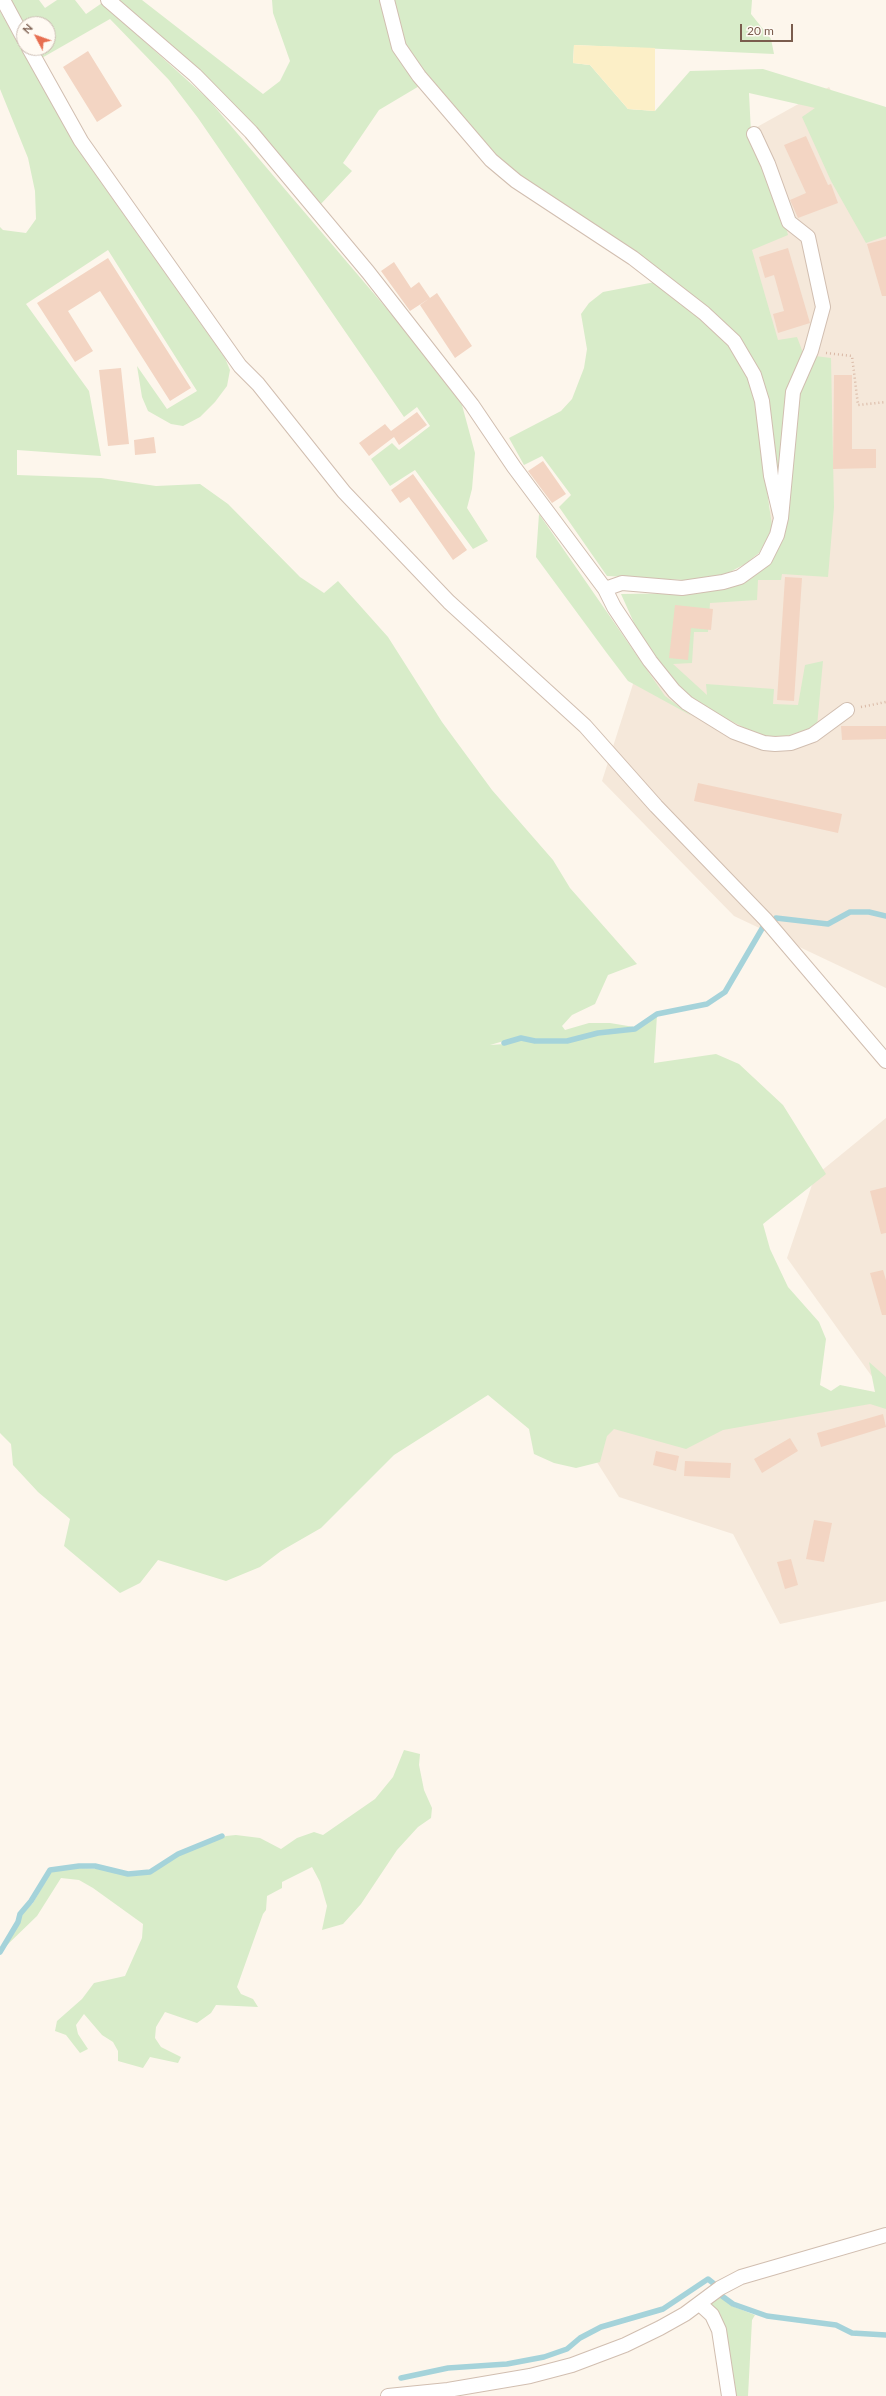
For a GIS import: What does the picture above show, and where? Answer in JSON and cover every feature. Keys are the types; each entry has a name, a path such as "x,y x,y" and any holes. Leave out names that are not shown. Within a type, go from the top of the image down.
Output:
{"street":[{"path":"3,0 16,24"},
{"path":"108,0 195,76 255,137 377,283 459,388 605,589 614,607 650,661 674,691 687,703 734,732 764,743 791,744 813,736 847,710"},
{"path":"387,0 399,47 419,76 491,160 516,181 633,258 704,313 734,341 754,375 762,400 771,476 781,518"},
{"path":"33,56 81,141 240,366 258,384 344,492 449,602 585,726 656,806 765,919 886,1061"},
{"path":"605,589 622,583 682,588 724,582 740,577 765,559 777,535 781,518 793,392 811,351 823,307 808,237 789,222 768,164 754,134"},
{"path":"388,2396 448,2390 530,2376 572,2365 625,2345 700,2304 720,2288 741,2277 886,2235"},
{"path":"700,2304 712,2315 719,2330 729,2396"}],"path":[{"path":"811,351 852,356 858,405 886,402"},
{"path":"847,710 886,702"}],"shaded area":[{"path":"829,87 886,184 886,988 734,916 602,781 633,684 659,591 752,599 789,418 729,227 748,132"},
{"path":"886,1118 886,1601 780,1624 733,1534 619,1497 588,1448 611,1405 720,1430 883,1392 787,1258 815,1176"}],"green space":[{"path":"7,0 39,0 45,8 57,0 75,0 86,14 102,3 208,99 410,336 462,405 475,453 472,489 467,508 488,541 473,549 415,470 390,486 371,459 392,443 399,450 430,426 417,407 404,417 198,118 169,80 110,19 56,50 56,16 16,16"},
{"path":"117,0 142,0 263,94 280,81 290,61 273,13 272,0 383,0 421,85 379,110 343,163 352,171 319,206"},
{"path":"391,0 752,0 751,14 771,39 774,54 574,45 573,63 590,65 628,109 655,111 690,71 763,69 886,107 886,236 866,243 831,181 802,117 815,108 749,93 751,133 782,211 788,235 752,250 778,340 797,337 805,358 779,488 768,421 738,339 515,177 405,54"},
{"path":"0,11 16,40 16,56 25,56 76,147 225,358 230,370 227,386 215,402 200,417 183,426 171,424 148,411 142,397 137,366 167,409 197,391 108,250 26,304 89,391 101,456 17,450 17,475 101,478 156,486 200,484 228,504 300,577 324,593 338,581 388,637 442,722 492,790 553,860 570,888 637,964 608,975 595,1004 572,1015 562,1026 565,1030 589,1023 610,1023 634,1027 597,1031 566,1040 536,1039 521,1036 490,1045 505,1044 521,1040 567,1043 598,1035 635,1030 657,1015 654,1063 716,1054 739,1064 783,1105 826,1174 763,1224 770,1249 788,1287 819,1322 826,1339 820,1385 831,1391 840,1385 875,1392 869,1362 886,1377 886,1409 870,1404 723,1430 686,1449 614,1429 607,1436 600,1462 576,1468 554,1463 534,1454 529,1429 488,1395 394,1455 321,1528 281,1551 260,1567 226,1581 158,1560 140,1583 120,1593 64,1546 70,1519 38,1492 13,1465 11,1444 0,1433 0,227 3,230 26,233 36,219 35,191 28,158 0,89"},
{"path":"38,56 45,56 40,59"},
{"path":"655,282 697,313 736,353 752,386 772,526 759,553 745,564 728,573 704,579 684,580 607,576 559,507 571,495 542,456 524,465 509,438 561,411 572,399 584,368 587,349 581,314 589,303 603,292"},
{"path":"815,356 831,358 834,507 828,577 782,574 781,580 758,580 757,600 710,603 708,632 694,632 692,663 673,664 707,695 706,684 774,689 773,704 798,705 805,665 823,661 817,726 780,738 759,735 703,707 680,691 643,643 621,594 686,593 769,559 799,392"},
{"path":"539,514 665,696 692,716 628,681 606,652 536,557"},
{"path":"404,1750 420,1754 419,1765 424,1790 432,1808 431,1818 418,1827 397,1850 361,1904 343,1924 322,1930 327,1906 320,1882 312,1867 282,1882 282,1888 267,1896 266,1910 263,1914 237,1987 241,1994 253,1999 258,2007 216,2005 211,2013 197,2023 165,2012 156,2027 155,2038 161,2047 181,2057 178,2063 150,2057 143,2068 118,2061 118,2051 113,2042 102,2035 84,2014 76,2025 78,2034 88,2049 80,2053 66,2035 55,2031 57,2021 82,1999 94,1983 125,1976 142,1938 143,1924 93,1888 79,1880 61,1878 37,1916 6,1946 20,1923 21,1915 33,1903 51,1872 77,1868 99,1869 129,1876 151,1874 180,1854 226,1836 236,1835 260,1838 281,1849 297,1838 314,1832 323,1835 375,1799 393,1777"},
{"path":"718,2295 732,2306 755,2315 752,2320 748,2396 736,2396 709,2305 710,2300"}],"sand":[{"path":"574,45 655,48 655,111 628,109 590,65 573,63"}],"building":[{"path":"88,51 122,106 97,122 63,67"},
{"path":"806,136 828,185 831,184 838,203 798,218 790,200 806,193 784,145"},
{"path":"886,239 886,296 882,296 867,244"},
{"path":"788,248 810,323 778,333 773,314 784,311 774,275 765,278 759,257"},
{"path":"108,258 191,388 170,401 100,291 68,311 93,351 75,362 37,303"},
{"path":"394,262 411,288 419,282 430,298 410,311 381,271"},
{"path":"437,293 472,346 455,358 420,305"},
{"path":"121,368 129,444 108,446 99,370"},
{"path":"834,375 852,375 852,449 876,449 876,468 833,469"},
{"path":"417,412 427,425 399,445 394,437 369,456 359,443 385,424 391,431"},
{"path":"154,437 156,453 135,455 134,440"},
{"path":"543,461 566,494 552,503 528,471"},
{"path":"413,474 467,550 453,560 409,497 400,503 391,490"},
{"path":"785,577 802,578 794,701 777,700"},
{"path":"675,605 713,609 711,630 691,628 688,660 669,658"},
{"path":"841,726 886,726 886,739 842,740"},
{"path":"698,783 842,814 838,833 694,801"},
{"path":"886,1187 886,1233 881,1234 870,1191"},
{"path":"883,1270 886,1280 886,1315 882,1315 870,1273"},
{"path":"883,1414 886,1427 821,1447 817,1433"},
{"path":"790,1438 798,1451 762,1473 754,1459"},
{"path":"656,1451 679,1456 676,1471 653,1465"},
{"path":"685,1461 731,1463 730,1478 684,1476"},
{"path":"814,1520 832,1523 824,1562 806,1559"},
{"path":"791,1559 798,1585 785,1589 777,1562"}],"waterway":[{"path":"776,918 828,924 850,912 869,912 886,916"},
{"path":"504,1043 521,1038 535,1041 567,1041 598,1033 635,1029 657,1014 707,1004 725,992 763,927"},
{"path":"0,1952 18,1922 20,1914 31,1901 50,1870 79,1866 95,1866 128,1874 150,1872 178,1854 222,1836"},
{"path":"401,2378 448,2368 507,2364 544,2357 567,2349 580,2338 601,2327 663,2309 708,2279 713,2283"},
{"path":"722,2296 733,2304 767,2316 836,2325 852,2333 886,2335"}]}
